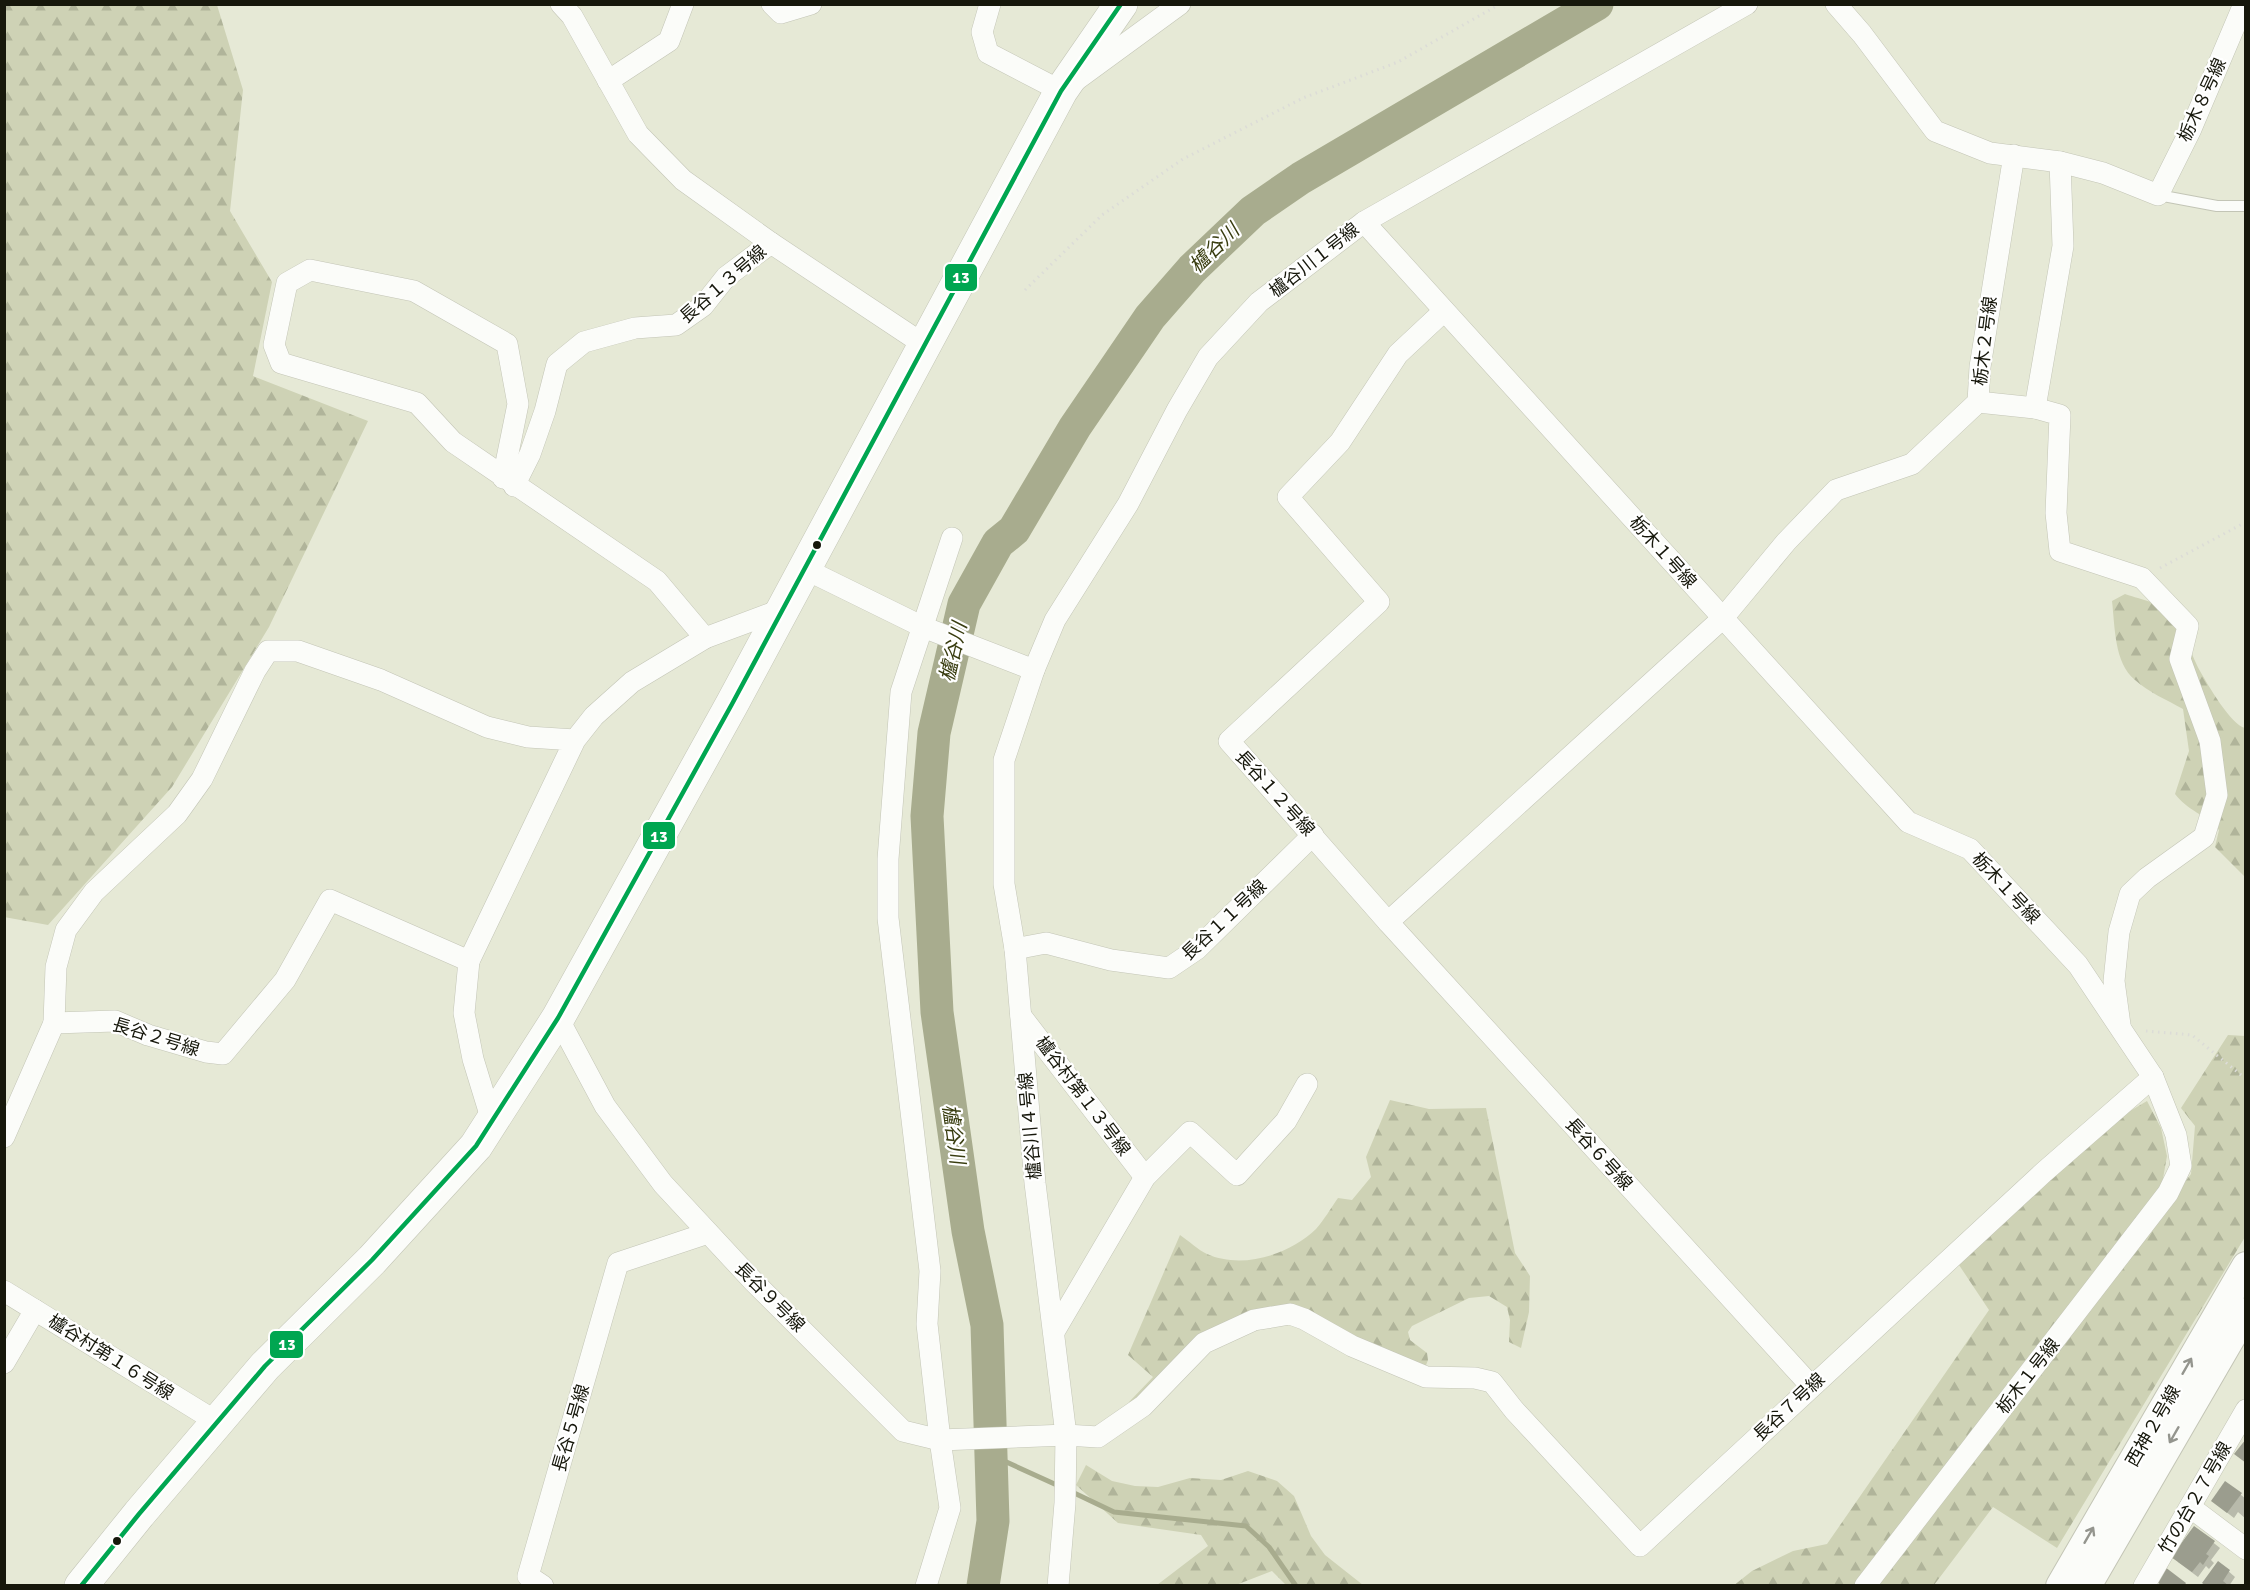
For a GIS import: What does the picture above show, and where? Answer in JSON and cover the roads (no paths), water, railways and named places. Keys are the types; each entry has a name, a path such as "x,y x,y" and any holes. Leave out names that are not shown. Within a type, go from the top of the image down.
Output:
{"main road":[{"path":"81,1586 265,1366 372,1260 468,1155 492,1121 558,1018 805,569 1061,91 1121,4"}],"street":[{"path":"561,4 572,16 638,134 683,180 771,243"},
{"path":"608,81 669,41 683,4"},
{"path":"772,4 781,13 812,4"},
{"path":"990,4 982,32 988,53 1061,91 1180,4"},
{"name":"櫨谷川１号線","path":"1034,670 1055,620 1128,504 1177,410 1208,357 1259,302 1364,222 1747,4"},
{"path":"1836,4 1862,34 1935,131 1990,153 2060,162 2103,173 2158,195"},
{"name":"栃木８号線","path":"2158,195 2191,129 2244,4"},
{"name":"栃木２号線","path":"1723,618 1786,542 1836,490 1912,464 1978,402 1981,355 2014,155"},
{"path":"2035,408 2063,246 2060,162"},
{"name":"栃木１号線","path":"1364,222 1908,822 1970,849 2078,965 2153,1077 2176,1135 2181,1166 2168,1193 1865,1586"},
{"name":"長谷１３号線","path":"509,482 530,454 545,411 557,364 584,342 635,328 676,325 703,306 726,277 771,243 926,346"},
{"path":"509,482 518,404 507,344 414,291 310,270 287,283 274,345 280,363 417,403 453,442 509,482 657,581 705,638"},
{"name":"長谷１２号線","path":"1388,922 1228,741 1379,602 1287,497 1340,442 1398,354 1444,311"},
{"path":"1978,402 2035,408 2060,416 2055,513 2060,551 2142,578 2188,626 2180,659 2210,741 2217,795 2204,837 2147,878 2130,894 2119,932 2114,981 2120,1028"},
{"path":"926,1586 950,1508 927,1324 930,1271 888,918 888,860 901,692 952,538"},
{"path":"805,569 923,627 1034,670"},
{"path":"492,1121 473,1059 464,1013 469,961 575,740 594,716 632,682 705,638 783,609"},
{"path":"1388,922 1723,618"},
{"path":"4,1137 54,1023 57,967 66,930 94,892 177,814 202,778 255,671 268,651 298,651 381,680 487,727 528,737 575,740"},
{"name":"櫨谷川４号線","path":"1034,670 1004,760 1004,884 1015,949 1035,1183 1066,1435 1065,1503 1058,1586"},
{"name":"長谷１１号線","path":"1015,949 1046,943 1111,960 1169,968 1197,950 1313,835"},
{"name":"長谷２号線","path":"54,1023 115,1021 148,1035 206,1052 223,1053 285,980 330,900 469,961"},
{"name":"長谷６号線","path":"1388,922 1811,1386"},
{"name":"櫨谷村第１３号線","path":"1021,1015 1145,1177"},
{"name":"長谷９号線","path":"558,1018 604,1106 663,1184 708,1233 903,1431 940,1440 1066,1435 1098,1437 1143,1406 1204,1343 1254,1320 1290,1314 1304,1319 1352,1346 1426,1377"},
{"name":"長谷７号線","path":"1426,1377 1475,1378 1492,1382 1514,1410 1640,1546 2044,1172 2153,1077"},
{"path":"1054,1332 1145,1177 1190,1132 1237,1175 1286,1121 1307,1084"},
{"name":"長谷５号線","path":"543,1586 528,1576 618,1263 708,1233"},
{"name":"西神２号線","path":"2060,1586 2246,1266"},
{"name":"櫨谷村第１６号線","path":"4,1291 217,1422"},
{"path":"4,1363 35,1310"},
{"name":"西神２号線","path":"2086,1586 2246,1312"},
{"name":"竹の台２７号線","path":"2144,1586 2246,1410"},
{"path":"2190,1507 2246,1549"}],"lane":[{"path":"2158,195 2217,206 2246,206"}],"waterway":[{"name":"櫨谷川","path":"983,1586 993,1521 987,1325 968,1231 937,1012 927,816 934,733 964,604 998,543 1014,530 1075,427 1150,317 1192,269 1253,211 1301,178 1597,4"},
{"path":"991,1455 1059,1486"},
{"path":"1070,1491 1114,1512 1246,1526 1269,1547 1296,1586"}]}
